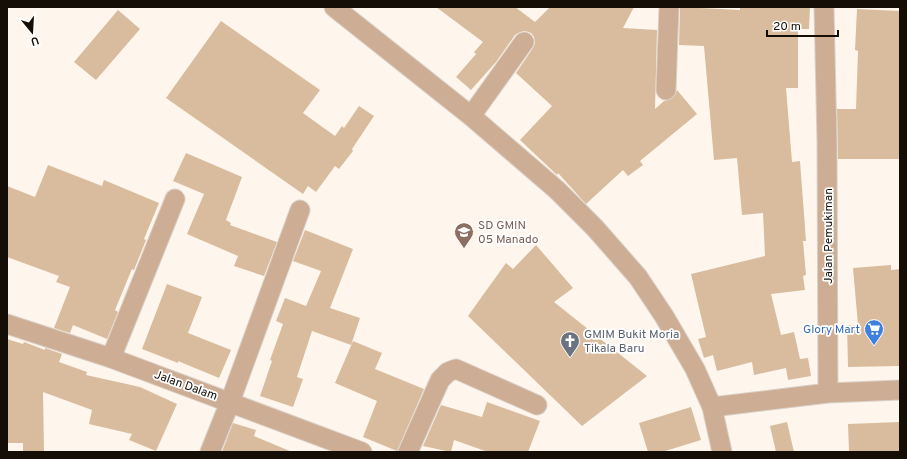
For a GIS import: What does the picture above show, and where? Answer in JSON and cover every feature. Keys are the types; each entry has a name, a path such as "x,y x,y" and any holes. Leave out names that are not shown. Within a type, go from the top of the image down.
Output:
{"street":[{"path":"334,7 471,116 557,190 595,228 638,277 664,316 695,369 712,406 722,452"},
{"path":"666,90 669,7"},
{"name":"Jalan Pemukiman","path":"824,7 827,143 828,393"},
{"path":"471,116 524,42"},
{"path":"112,358 175,199"},
{"path":"210,452 230,402 300,210"},
{"name":"Jalan Dalam","path":"7,324 112,358 362,452"},
{"path":"408,452 440,380 448,372 456,369 537,405"},
{"path":"712,406 828,393 900,390"}],"building":[{"path":"436,7 515,7 535,22 550,7 634,7 623,28 657,30 655,109 664,101 671,99 677,90 697,114 640,161 643,165 628,176 623,170 586,204 558,173 557,175 520,140 552,106 516,73 535,43 534,37 531,33 525,31 515,35 496,62 471,90 456,77 476,54 474,52 483,42"},
{"path":"680,7 740,10 740,7 810,7 809,29 798,29 798,88 786,88 792,162 800,161 806,241 803,241 806,275 803,276 805,290 771,294 781,335 794,332 800,359 808,358 811,376 788,380 786,368 754,375 752,362 717,371 713,355 704,358 698,339 706,337 691,274 765,256 763,213 742,215 737,158 714,160 704,46 679,45"},
{"path":"857,9 900,11 900,159 838,159 837,109 856,109 858,51 855,50"},
{"path":"118,10 140,29 96,80 74,62"},
{"path":"221,21 320,90 303,113 335,136 342,126 344,128 359,106 374,116 352,149 353,151 339,169 335,166 316,192 308,186 303,194 166,98"},
{"path":"186,153 242,177 226,220 231,223 230,225 277,242 264,276 234,266 238,256 187,234 204,194 173,181"},
{"path":"48,165 102,186 104,180 159,203 144,239 146,240 134,270 132,269 115,310 118,312 107,339 73,325 70,333 54,328 70,287 56,282 59,276 7,257 7,186 35,197"},
{"path":"305,230 353,249 330,308 360,318 351,345 312,331 297,377 303,379 293,407 260,396 272,361 270,360 283,324 276,321 285,298 306,306 321,271 293,261"},
{"path":"536,245 573,288 554,302 647,376 582,426 468,316 506,263 513,269"},
{"path":"891,265 891,270 900,269 900,366 848,367 847,325 858,325 853,268"},
{"path":"167,284 202,297 188,333 231,350 219,378 178,361 178,363 142,349"},
{"path":"7,339 23,344 24,342 45,350 45,348 62,354 59,362 87,372 86,375 140,387 177,404 156,451 129,440 132,434 89,424 92,410 43,392 44,452 23,452 23,443 7,443"},
{"path":"353,341 382,353 375,369 424,389 397,451 363,437 377,401 335,383"},
{"path":"487,402 540,421 528,452 488,452 454,440 451,452 423,446 441,405 482,417"},
{"path":"691,407 701,440 662,452 648,452 639,423"},
{"path":"787,422 794,452 776,452 770,426"},
{"path":"900,422 900,452 849,452 848,424"},
{"path":"233,423 256,430 254,436 292,452 222,452"}],"place":[{"name":"SD GMIN 05 Manado","path":"464,249"},
{"name":"Glory Mart","path":"874,346"},
{"name":"GMIM Bukit Moria Tikala Baru","path":"570,358"}]}
